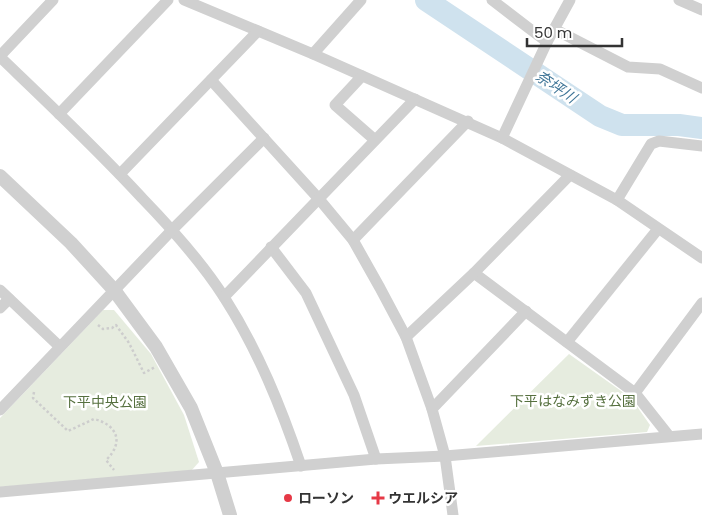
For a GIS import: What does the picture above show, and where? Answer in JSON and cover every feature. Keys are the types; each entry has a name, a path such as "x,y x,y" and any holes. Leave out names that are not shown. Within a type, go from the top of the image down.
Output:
{"street":[{"path":"54,0 0,56 120,174 172,230 224,297 254,347 283,413 301,466"},
{"path":"59,114 168,0"},
{"path":"184,0 313,54 502,138 617,200 658,229 701,254"},
{"path":"313,54 362,0"},
{"path":"492,0 547,42"},
{"path":"502,138 547,42 570,0"},
{"path":"679,0 702,10"},
{"path":"554,29 628,67 660,69 702,88"},
{"path":"120,174 258,31"},
{"path":"362,76 335,104 375,140"},
{"path":"211,80 319,199 353,240 406,337 432,409 445,456 453,515"},
{"path":"224,297 415,99"},
{"path":"353,240 468,122"},
{"path":"0,410 59,346 264,138"},
{"path":"617,200 651,144 659,141 702,146"},
{"path":"406,337 474,273 570,175"},
{"path":"0,176 71,243 114,290 164,361 191,408 217,473 230,515"},
{"path":"567,342 658,229"},
{"path":"272,247 306,293 354,395 376,459"},
{"path":"474,273 635,393 669,436"},
{"path":"0,290 59,346"},
{"path":"0,308 9,299"},
{"path":"635,393 702,303"},
{"path":"432,409 526,311"},
{"path":"0,492 376,459 445,456 702,434"}],"path":[{"path":"92,331 99,325 103,329 112,328 116,325 129,342 144,373 164,361"},
{"path":"37,388 33,393 33,398 68,431 94,419 110,426 116,438 114,452 106,460 116,473"}],"green space":[{"name":"下平中央公園","path":"103,310 114,310 151,354 184,415 199,462 191,471 0,487 0,418"},
{"name":"下平はなみずき公園","path":"569,354 631,398 650,425 647,432 476,446"}],"waterway":[{"name":"奈坪川","path":"426,0 600,116 622,125 679,125 702,128"}],"place":[{"name":"ローソン","path":"288,498"},
{"name":"ウエルシア","path":"378,498"}]}
